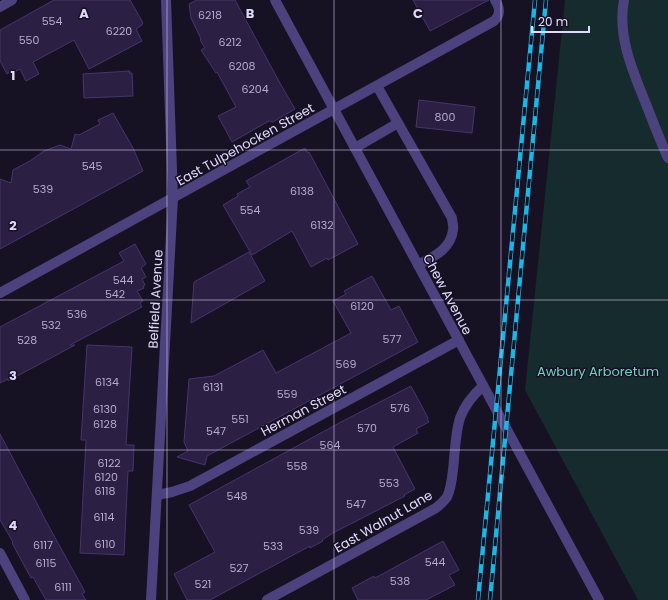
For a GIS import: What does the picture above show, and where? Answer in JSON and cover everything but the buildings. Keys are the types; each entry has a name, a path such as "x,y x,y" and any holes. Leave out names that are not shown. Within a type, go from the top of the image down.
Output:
{"street":[{"path":"0,7 12,0"},
{"name":"Belfield Avenue","path":"151,600 173,198 166,0"},
{"name":"Chew Avenue","path":"275,0 599,600"},
{"name":"East Tulpehocken Street","path":"0,293 494,21 500,14 495,0"},
{"path":"624,0 622,12 624,36 628,56 656,132 668,158"},
{"path":"377,86 452,218 454,229 452,238 446,247 440,253 418,265"},
{"path":"355,148 398,123"},
{"name":"Herman Street","path":"157,495 190,486 458,340"},
{"name":"East Walnut Lane","path":"267,600 436,508 442,503 446,498 452,483 460,418 465,406 483,386"},
{"path":"0,553 25,600"}],"green space":[{"name":"Awbury Arboretum","path":"565,0 668,0 668,600 638,600 525,390"}],"railway":[{"path":"478,600 535,0"},
{"path":"490,600 546,0"}]}
